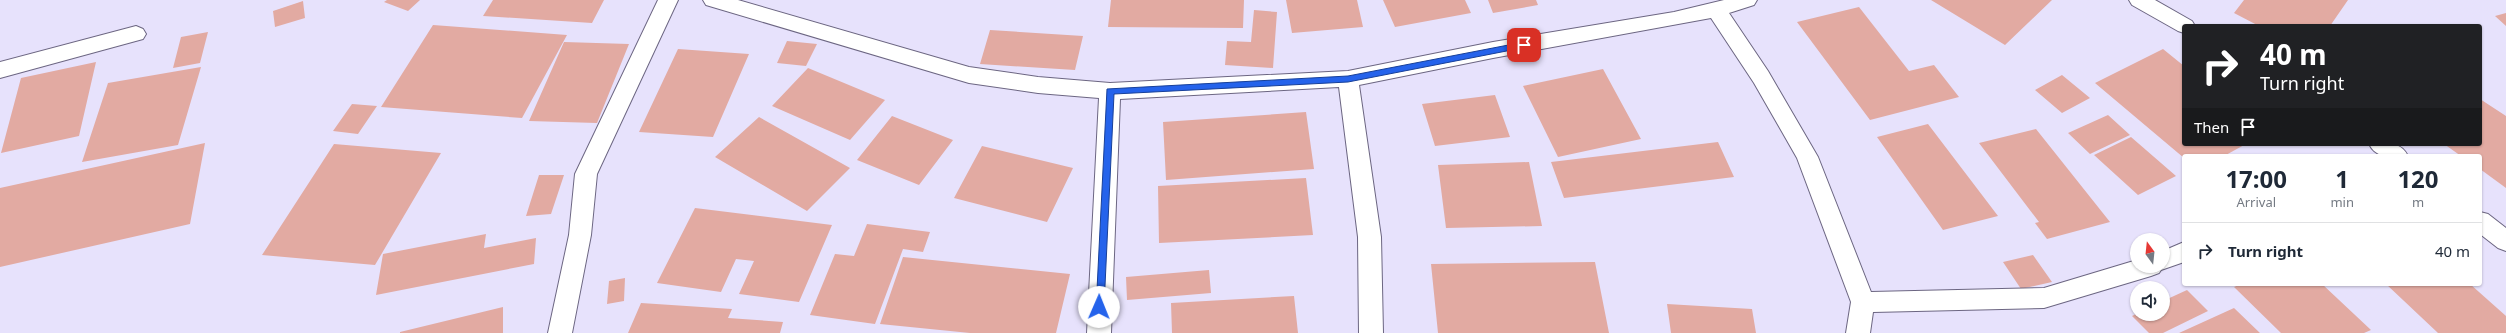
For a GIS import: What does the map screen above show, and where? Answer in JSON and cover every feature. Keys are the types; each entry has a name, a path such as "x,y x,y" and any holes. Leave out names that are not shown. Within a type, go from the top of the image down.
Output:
{"street":[{"path":"560,333 580,235 586,174 668,0"},
{"path":"713,0 969,74 1038,85 1110,91 1348,79 1494,50 1716,10 1747,0"},
{"path":"2139,0 2182,24"},
{"path":"1716,10 1761,77 1807,157 1863,302 1858,333"},
{"path":"0,70 136,34"},
{"path":"1348,79 1363,178 1374,296 1371,333"},
{"path":"1098,333 1110,91"},
{"path":"2482,223 2506,241"},
{"path":"2170,258 2182,253"},
{"path":"1863,302 2044,298 2130,272"}],"building":[{"path":"387,0 420,0 408,11 384,2"},
{"path":"493,0 604,0 592,23 483,16"},
{"path":"1111,0 1244,0 1243,28 1108,27"},
{"path":"1286,0 1357,0 1363,27 1292,33"},
{"path":"1383,0 1465,0 1471,13 1395,27"},
{"path":"1488,0 1536,0 1538,5 1493,13"},
{"path":"1931,0 2052,0 2005,45"},
{"path":"2244,0 2348,0 2331,24 2255,24 2234,13"},
{"path":"303,1 305,18 275,27 273,11"},
{"path":"1859,7 1909,71 1934,65 1959,97 1870,120 1797,22"},
{"path":"1254,10 1277,12 1273,68 1225,65 1227,41 1251,42"},
{"path":"2506,13 2506,26 2495,16"},
{"path":"433,25 567,35 522,118 381,107"},
{"path":"990,30 1083,36 1075,70 980,64"},
{"path":"208,32 200,63 173,68 181,37"},
{"path":"787,41 817,44 806,66 777,63"},
{"path":"564,42 629,44 597,123 529,121"},
{"path":"678,49 749,54 713,137 639,132"},
{"path":"2163,49 2182,64 2182,146 2242,146 2228,154 2182,154 2182,156 2095,83"},
{"path":"96,62 79,136 1,153 21,78"},
{"path":"201,67 178,145 82,162 108,83"},
{"path":"808,68 885,100 850,140 772,106"},
{"path":"1603,69 1641,139 1558,157 1523,86"},
{"path":"2062,75 2090,98 2062,113 2035,90"},
{"path":"1495,95 1510,137 1435,146 1422,104"},
{"path":"2482,100 2506,116 2506,188 2482,170 2482,154 2458,154 2447,146 2482,146"},
{"path":"352,104 377,106 358,134 333,131"},
{"path":"1306,112 1314,169 1166,180 1163,122"},
{"path":"2108,115 2130,135 2090,154 2068,133"},
{"path":"892,116 953,140 919,185 857,160"},
{"path":"759,117 850,168 807,211 715,157"},
{"path":"1928,124 1998,216 1943,230 1877,137"},
{"path":"2036,129 2110,222 2047,239 2035,223 2039,222 1979,143"},
{"path":"2131,137 2176,176 2138,195 2094,155"},
{"path":"1718,142 1734,177 1564,198 1551,162"},
{"path":"205,143 190,224 0,267 0,188"},
{"path":"334,144 441,153 375,265 262,255"},
{"path":"982,146 1073,168 1047,222 954,198"},
{"path":"1529,162 1542,226 1446,228 1438,165"},
{"path":"539,175 564,175 551,214 526,216"},
{"path":"1306,178 1313,235 1159,243 1158,186"},
{"path":"695,208 832,225 799,302 739,294 754,261 736,259 721,292 657,283"},
{"path":"867,224 930,232 923,252 903,249 875,324 810,315 835,254 854,256"},
{"path":"486,234 484,248 536,238 534,264 376,295 383,254"},
{"path":"2033,255 2052,282 2021,289 2003,262"},
{"path":"903,257 1070,274 1056,333 970,333 880,324"},
{"path":"1595,262 1609,333 1438,333 1431,264"},
{"path":"1209,270 1211,293 1127,300 1126,277"},
{"path":"625,278 624,301 607,304 609,281"},
{"path":"2324,286 2371,330 2364,333 2281,333 2234,287"},
{"path":"2388,286 2472,286 2506,316 2506,333 2438,333"},
{"path":"2187,290 2208,311 2163,333 2149,333 2137,321 2170,321 2170,298"},
{"path":"1294,296 1298,333 1172,333 1171,303"},
{"path":"641,303 732,309 728,318 783,322 780,333 628,333"},
{"path":"1667,304 1752,309 1756,333 1671,333"},
{"path":"503,307 503,333 400,333 400,332"},
{"path":"2234,308 2260,333 2179,333"}],"route":[{"path":"1099,307 1110,91 1348,79 1524,45"}]}
